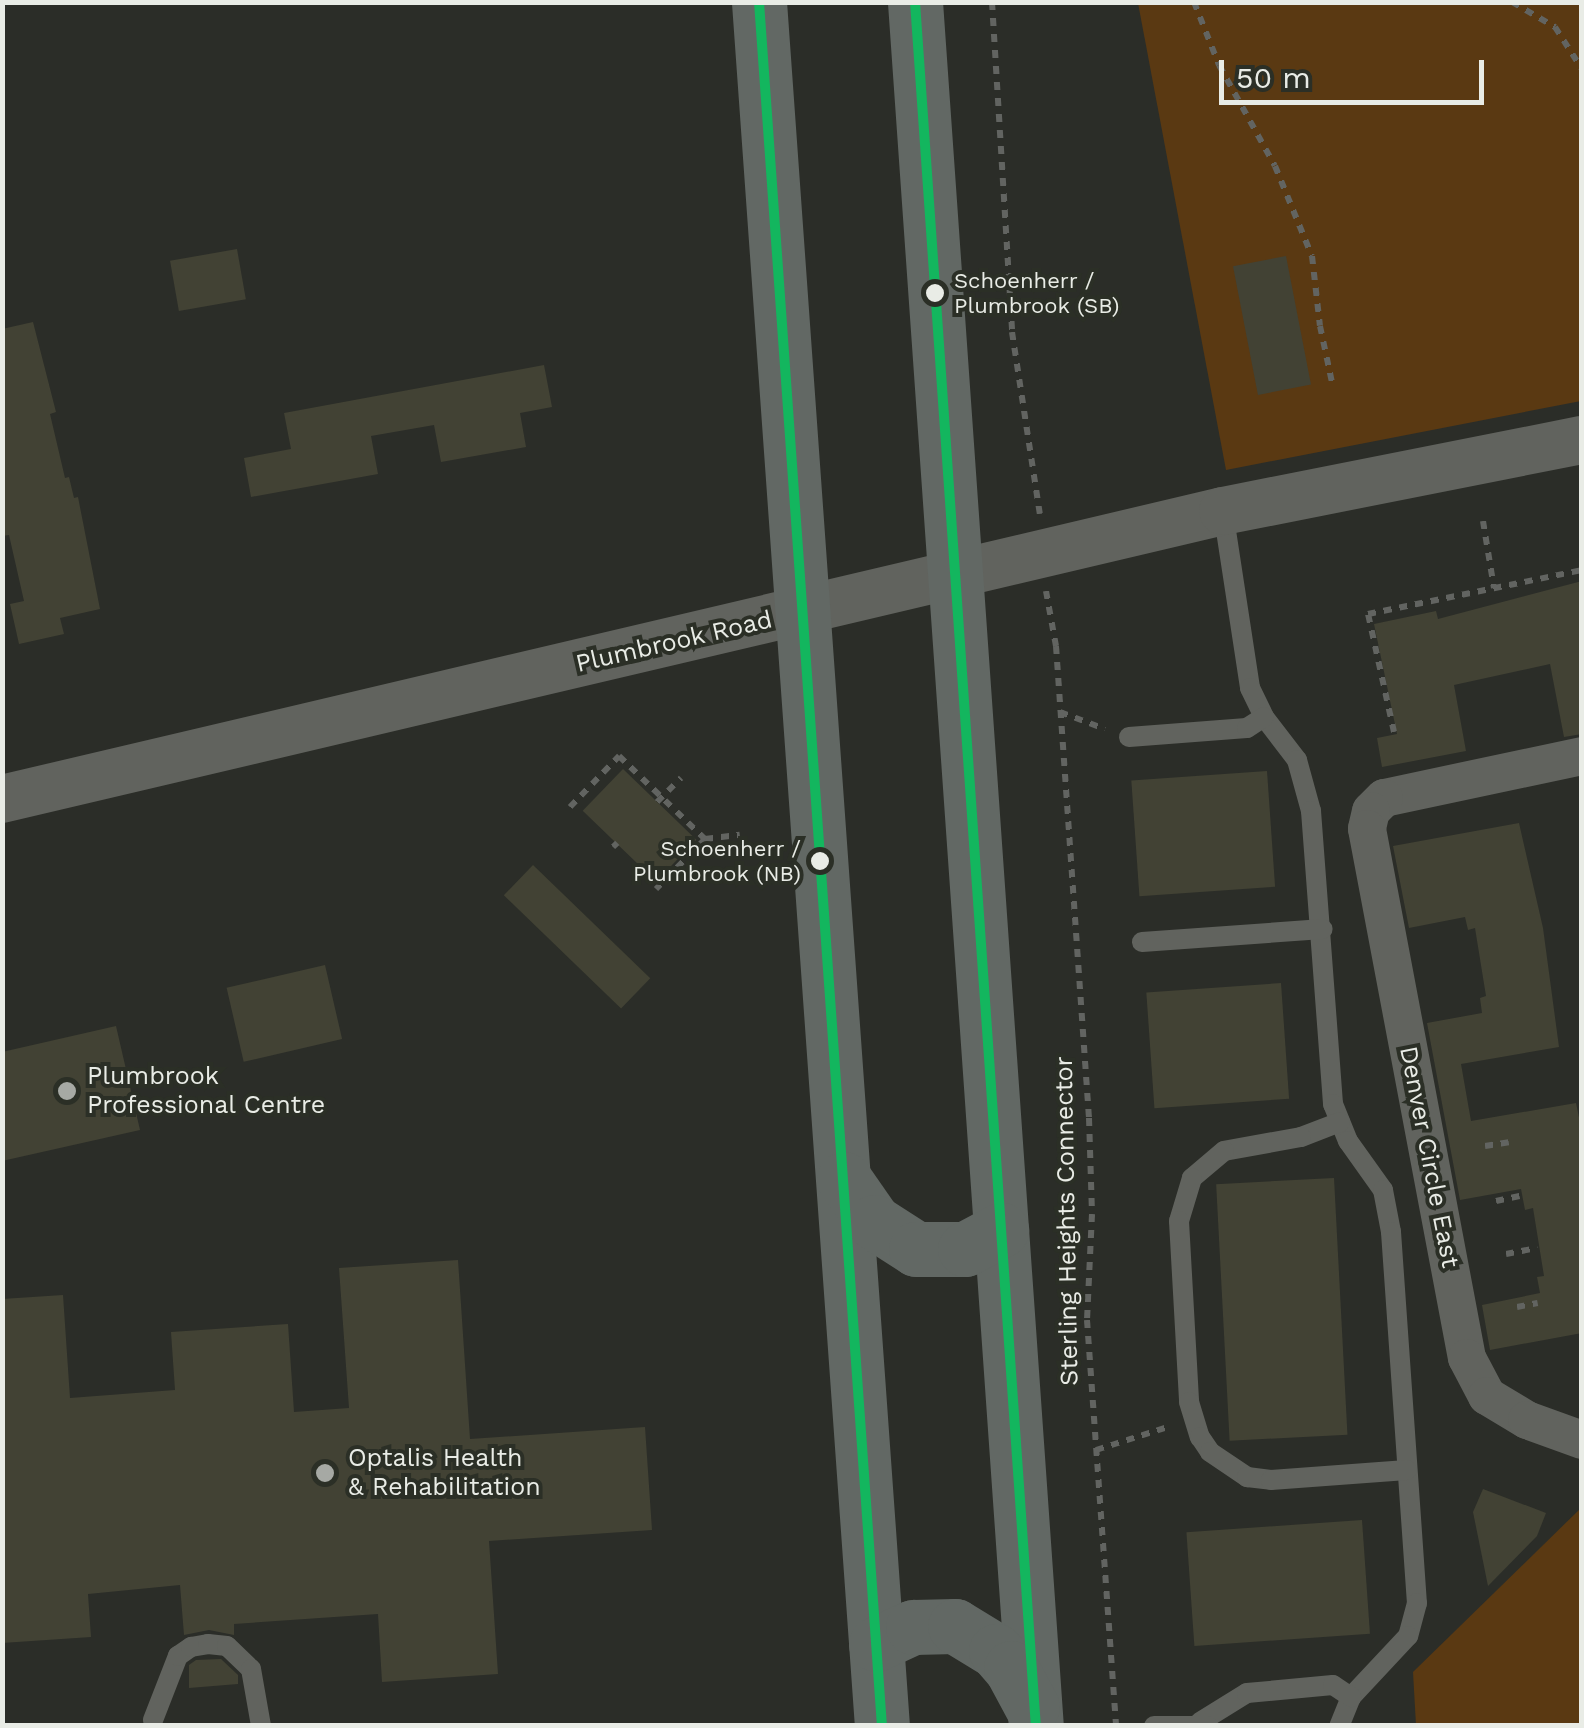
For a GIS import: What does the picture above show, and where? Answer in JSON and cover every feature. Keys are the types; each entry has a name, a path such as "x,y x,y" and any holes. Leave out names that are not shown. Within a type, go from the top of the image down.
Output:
{"main road":[{"path":"760,2 882,1726"},
{"path":"910,10 957,575 1035,1720"},
{"path":"844,1179 874,1222 916,1249 965,1250 1002,1230"},
{"path":"876,1644 896,1633 934,1624 977,1635 1012,1668 1035,1720"}],"street":[{"name":"Plumbrook Road","path":"2,800 1223,511 1582,440"},
{"name":"Denver Circle East","path":"1582,756 1384,798 1371,811 1367,829 1467,1358 1486,1396 1527,1420 1582,1440"}],"lane":[{"path":"1223,511 1245,668 1264,717 1297,760 1304,780 1323,929 1330,1084 1340,1122 1374,1175 1388,1210 1416,1580 1414,1621 1398,1651 1350,1697 1340,1726"},
{"path":"1130,736 1247,728 1264,717"},
{"path":"1142,942 1323,929"},
{"path":"1340,1122 1301,1137 1224,1151 1192,1178 1179,1222 1193,1420 1210,1452 1247,1477 1271,1480 1407,1470"},
{"path":"152,1720 178,1656 191,1647 208,1644 227,1646 251,1669 261,1726"},
{"path":"1154,1726 1204,1724 1247,1693 1333,1686 1350,1697"}],"path":[{"path":"992,2 1012,332 1040,514"},
{"path":"1194,2 1219,65 1276,166 1312,256 1320,326 1334,387"},
{"path":"1512,2 1555,28 1582,69"},
{"path":"1483,521 1494,588"},
{"path":"1394,732 1368,614 1582,570"},
{"name":"Sterling Heights Connector","path":"1046,596 1056,646 1089,1134 1087,1320 1116,1726"},
{"path":"1060,712 1130,736"},
{"path":"570,806 619,756 705,838"},
{"path":"660,799 681,778"},
{"path":"656,889 705,838 740,835"},
{"path":"1485,1146 1512,1142"},
{"path":"1496,1200 1521,1196"},
{"path":"1506,1254 1539,1248"},
{"path":"1517,1308 1540,1303"},
{"path":"1096,1450 1193,1420"}],"shaded area":[{"path":"1138,3 1581,3 1581,401 1226,470"},
{"path":"1581,1508 1581,1725 1416,1725 1413,1672"}],"building":[{"path":"237,249 246,299 179,311 170,261"},
{"path":"1286,256 1311,385 1258,395 1233,266"},
{"path":"33,322 56,412 50,414 65,478 69,477 74,498 78,497 100,609 60,618 64,634 19,644 10,604 24,601 9,535 2,536 2,329"},
{"path":"544,365 552,407 520,413 526,447 441,462 434,425 371,436 378,474 251,497 244,458 291,449 284,413"},
{"path":"1582,581 1582,734 1564,737 1550,664 1454,685 1466,751 1382,767 1377,738 1397,734 1374,624 1436,611 1438,619"},
{"path":"623,769 696,840 656,882 583,811"},
{"path":"1267,771 1275,887 1139,896 1131,780"},
{"path":"1519,823 1543,928 1559,1047 1461,1064 1471,1121 1576,1103 1582,1132 1582,1333 1490,1350 1482,1305 1540,1293 1537,1277 1544,1276 1533,1208 1525,1210 1521,1189 1460,1200 1427,1023 1482,1013 1480,998 1486,996 1475,928 1468,930 1465,917 1409,928 1393,846"},
{"path":"533,865 650,978 621,1008 504,895"},
{"path":"325,965 342,1039 244,1062 227,988"},
{"path":"1281,983 1289,1099 1154,1108 1146,992"},
{"name":"Plumbrook Professional Centre","path":"116,1026 140,1130 2,1161 2,1052"},
{"path":"1334,1178 1347,1435 1230,1441 1216,1184"},
{"name":"Optalis Health & Rehabilitation","path":"458,1260 470,1439 645,1427 652,1530 489,1541 498,1674 382,1682 378,1614 234,1624 234,1635 209,1630 184,1635 180,1585 88,1594 91,1637 2,1643 2,1299 63,1295 70,1398 175,1390 171,1332 288,1324 294,1412 349,1408 339,1268"},
{"path":"1483,1489 1546,1513 1537,1536 1488,1586 1473,1512"},
{"path":"1362,1520 1370,1634 1194,1646 1186,1532"},
{"path":"221,1659 238,1675 238,1684 189,1688 189,1665 196,1660"}],"transit line":[{"path":"759,2 882,1726"},
{"path":"915,2 1036,1726"}],"place":[{"name":"Schoenherr / Plumbrook (SB)","path":"935,293"},
{"name":"Schoenherr / Plumbrook (NB)","path":"820,861"},
{"name":"Plumbrook Professional Centre","path":"67,1091"},
{"name":"Optalis Health & Rehabilitation","path":"325,1473"}]}
